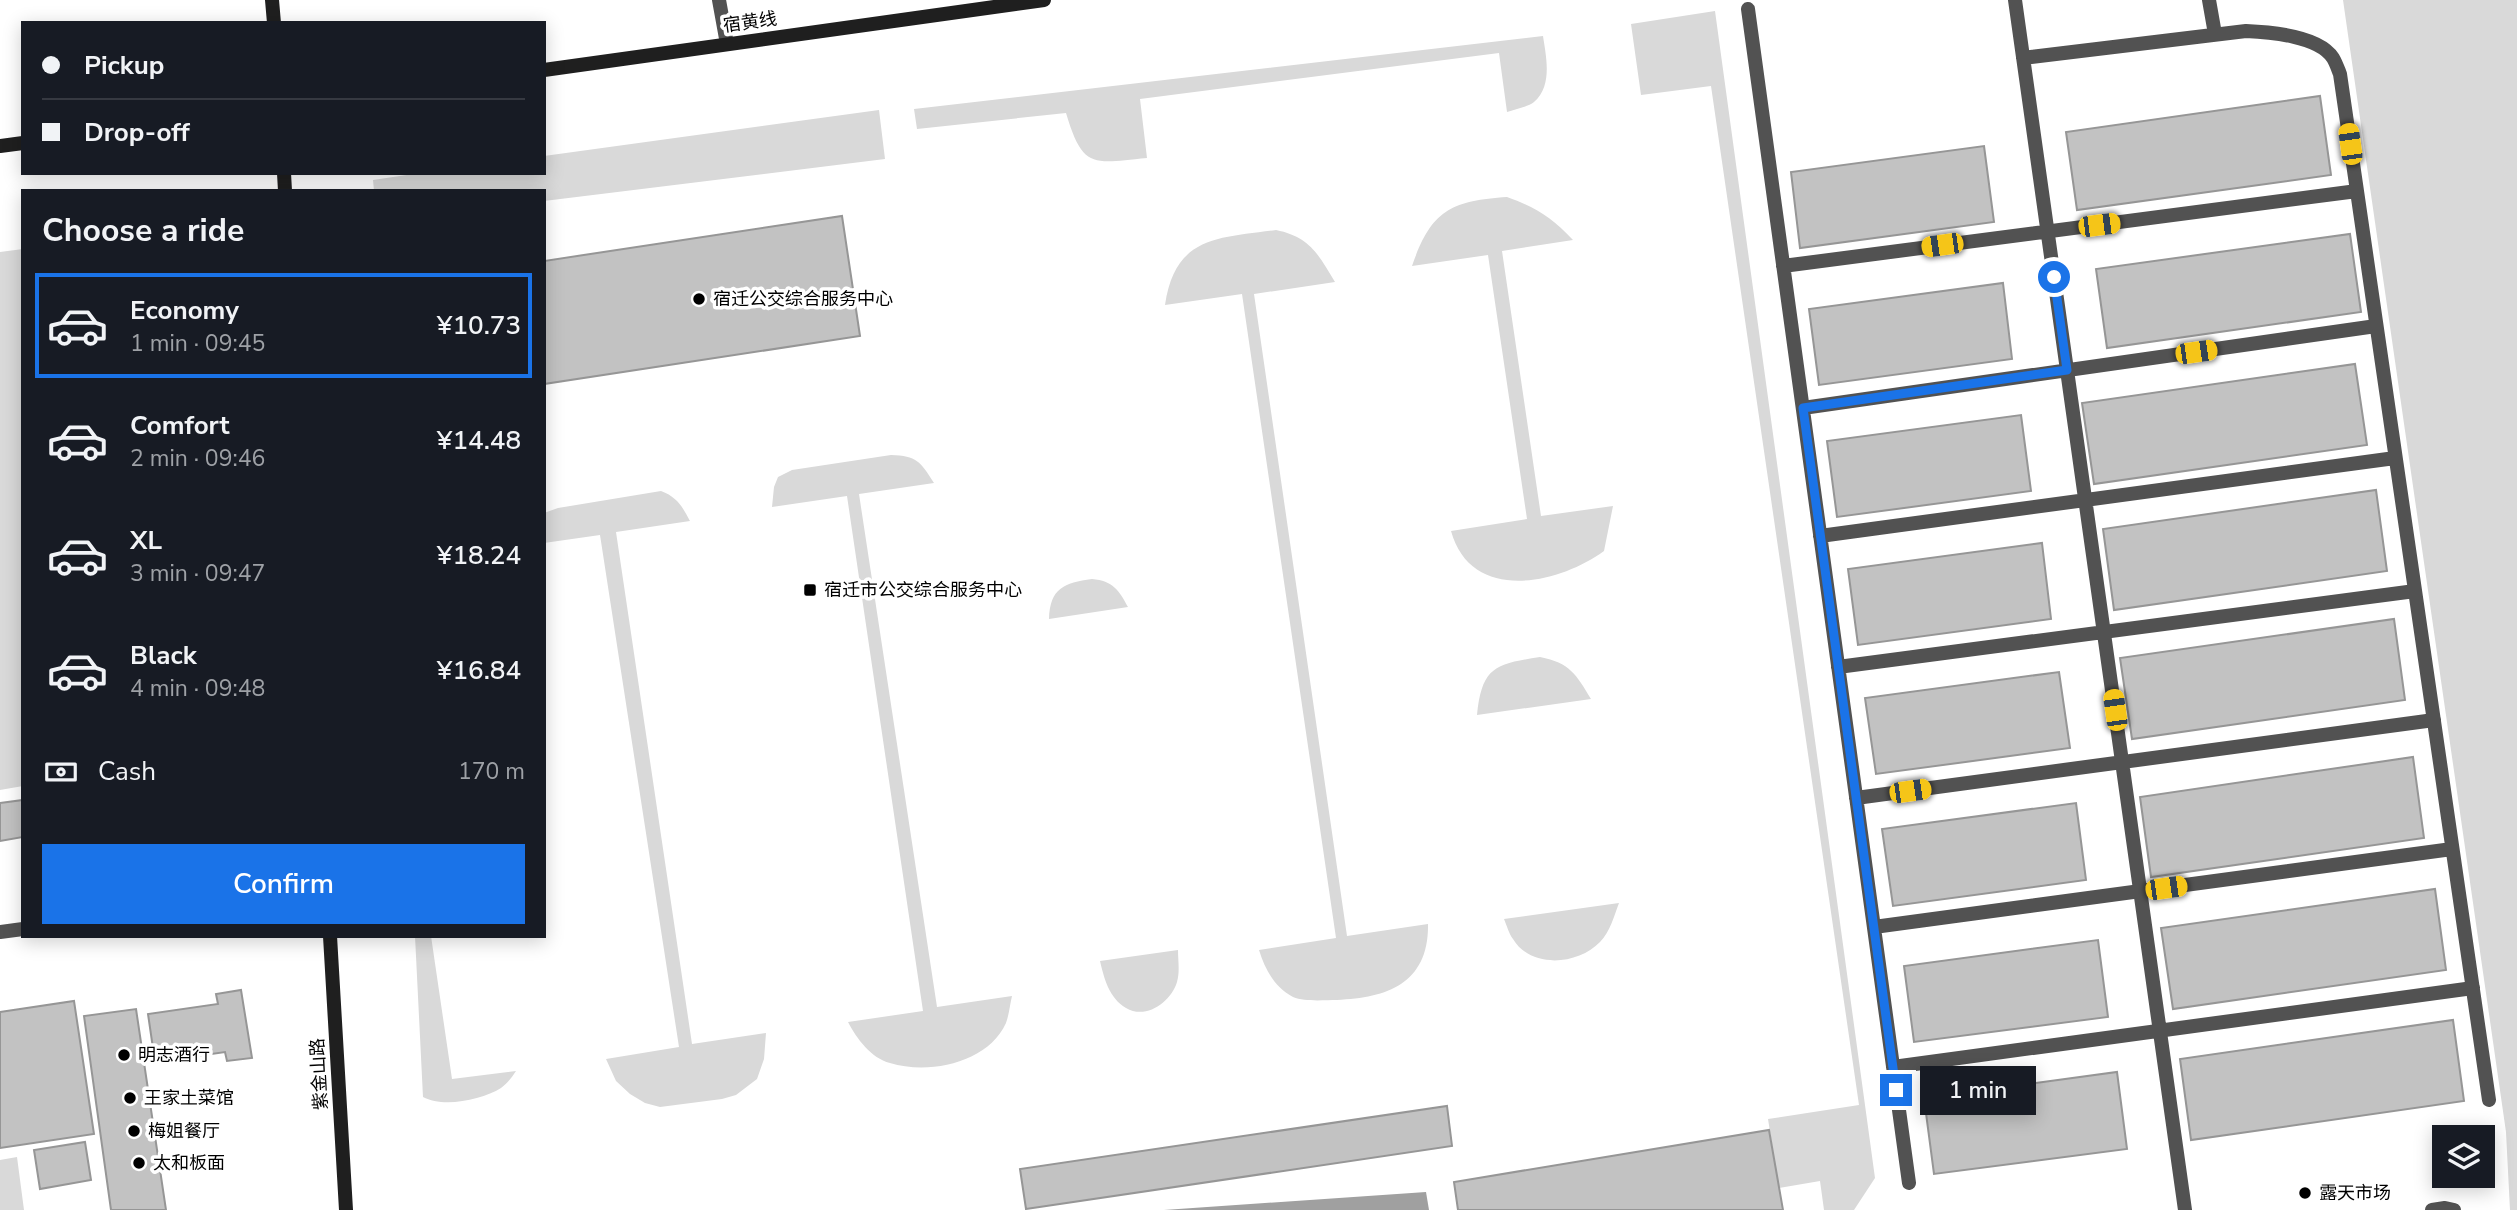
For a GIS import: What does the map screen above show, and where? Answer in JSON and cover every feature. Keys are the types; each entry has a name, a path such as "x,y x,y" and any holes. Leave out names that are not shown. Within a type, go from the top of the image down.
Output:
{"main road":[{"path":"272,0 274,21"},
{"name":"宿黄线","path":"546,70 1044,0"},
{"path":"0,146 21,143"},
{"name":"紫金山路","path":"330,938 346,1210"}],"lane":[{"path":"719,0 727,44"},
{"path":"2015,0 2185,1210"},
{"path":"2209,0 2215,34"},
{"path":"1748,9 1909,1182"},
{"path":"2023,58 2246,31 2280,33 2307,41 2332,56 2340,74 2489,1100"},
{"path":"1783,266 2357,191"},
{"path":"1803,408 2376,326"},
{"path":"1820,536 2395,458"},
{"path":"1838,667 2415,591"},
{"path":"1856,799 2434,720"},
{"path":"1874,928 2452,849"},
{"path":"0,932 21,929"},
{"path":"1893,1067 2473,988"},
{"path":"2432,1210 2454,1210"}],"shaded area":[{"path":"2343,0 2517,0 2517,1210 2510,1210 2506,1132"},
{"path":"1715,11 1875,1178 1854,1210 1824,1210 1820,1181 1779,1188 1768,1119 1859,1105 1711,86 1641,95 1631,24"},
{"path":"1543,36 1547,70 1544,88 1534,102 1521,108 1507,112 1499,53 1140,99 1147,158 1114,161 1093,159 1078,145 1066,113 917,129 914,109"},
{"path":"879,110 885,159 546,201 546,189 374,189 373,180 407,175 546,175 546,156"},
{"path":"1507,197 1543,214 1573,240 1502,251 1541,516 1613,506 1604,551 1563,572 1540,579 1517,581 1496,578 1477,569 1461,554 1451,531 1527,519 1488,255 1412,266 1427,233 1445,212 1471,202"},
{"path":"1276,230 1297,237 1312,248 1335,282 1254,294 1347,936 1428,924 1426,944 1413,973 1388,991 1356,999 1303,1000 1293,997 1271,977 1259,950 1336,938 1242,294 1165,305 1170,282 1178,265 1189,253 1218,239"},
{"path":"21,249 21,786 0,790 0,252"},
{"path":"891,455 917,461 934,483 859,494 937,1007 1012,996 1006,1023 986,1048 956,1063 939,1066 905,1066 883,1060 860,1041 848,1022 923,1011 847,496 772,507 778,477 792,470"},
{"path":"661,491 678,503 690,521 616,532 692,1044 766,1033 764,1059 757,1079 736,1095 660,1107 645,1103 616,1081 606,1059 679,1047 600,535 546,543 546,512"},
{"path":"1092,579 1114,587 1128,607 1049,619 1052,600 1060,589"},
{"path":"1540,657 1565,666 1591,699 1477,715 1479,699 1487,677 1512,662"},
{"path":"1619,903 1609,929 1600,942 1591,950 1568,959 1543,959 1521,949 1504,919"},
{"path":"415,938 431,938 452,1079 516,1071 501,1088 473,1099 441,1102 423,1097"},
{"path":"1178,950 1177,982 1169,996 1157,1007 1142,1012 1134,1011 1115,999 1100,961"},
{"path":"17,1157 24,1210 0,1210 0,1160"},
{"path":"1426,1192 1429,1210 1164,1210"}],"building":[{"path":"2320,96 2331,175 2077,210 2066,132"},
{"path":"1984,146 1994,222 1800,248 1791,172"},
{"name":"宿迁公交综合服务中心","path":"842,216 860,336 546,384 546,261"},
{"path":"2350,234 2361,312 2107,348 2096,269"},
{"path":"2003,283 2012,359 1819,385 1809,309"},
{"path":"2355,364 2367,445 2094,484 2082,403"},
{"path":"2021,415 2031,491 1837,517 1827,441"},
{"path":"2376,490 2387,571 2114,610 2103,529"},
{"path":"2042,543 2051,619 1858,645 1848,569"},
{"path":"2394,619 2405,700 2132,739 2120,658"},
{"path":"2059,672 2070,748 1876,774 1865,698"},
{"path":"2413,757 2424,838 2151,877 2140,797"},
{"path":"21,800 21,837 0,841 0,803"},
{"path":"2076,803 2086,880 1893,906 1882,829"},
{"path":"2435,889 2446,970 2173,1009 2161,928"},
{"path":"2098,940 2108,1017 1914,1042 1904,966"},
{"path":"241,990 252,1058 227,1061 225,1052 155,1062 148,1014 218,1004 216,994"},
{"path":"74,1001 94,1134 0,1148 0,1012"},
{"path":"136,1009 166,1210 111,1210 84,1016"},
{"path":"2453,1020 2464,1101 2191,1140 2180,1059"},
{"path":"2117,1072 2127,1149 1934,1174 1924,1098"},
{"path":"1447,1106 1452,1146 1026,1209 1020,1169"},
{"path":"1769,1130 1783,1210 1458,1210 1454,1182"},
{"path":"85,1142 91,1180 40,1189 34,1150"}],"place":[{"name":"宿迁公交综合服务中心","path":"699,299"},
{"name":"宿迁市公交综合服务中心","path":"810,590"},
{"name":"明志酒行","path":"124,1055"},
{"name":"王家土菜馆","path":"130,1098"},
{"name":"梅姐餐厅","path":"134,1131"},
{"name":"太和板面","path":"139,1163"},
{"name":"露天市场","path":"2305,1193"}],"route":[{"path":"1896,1090 1803,408 2067,370 2054,277"}]}
